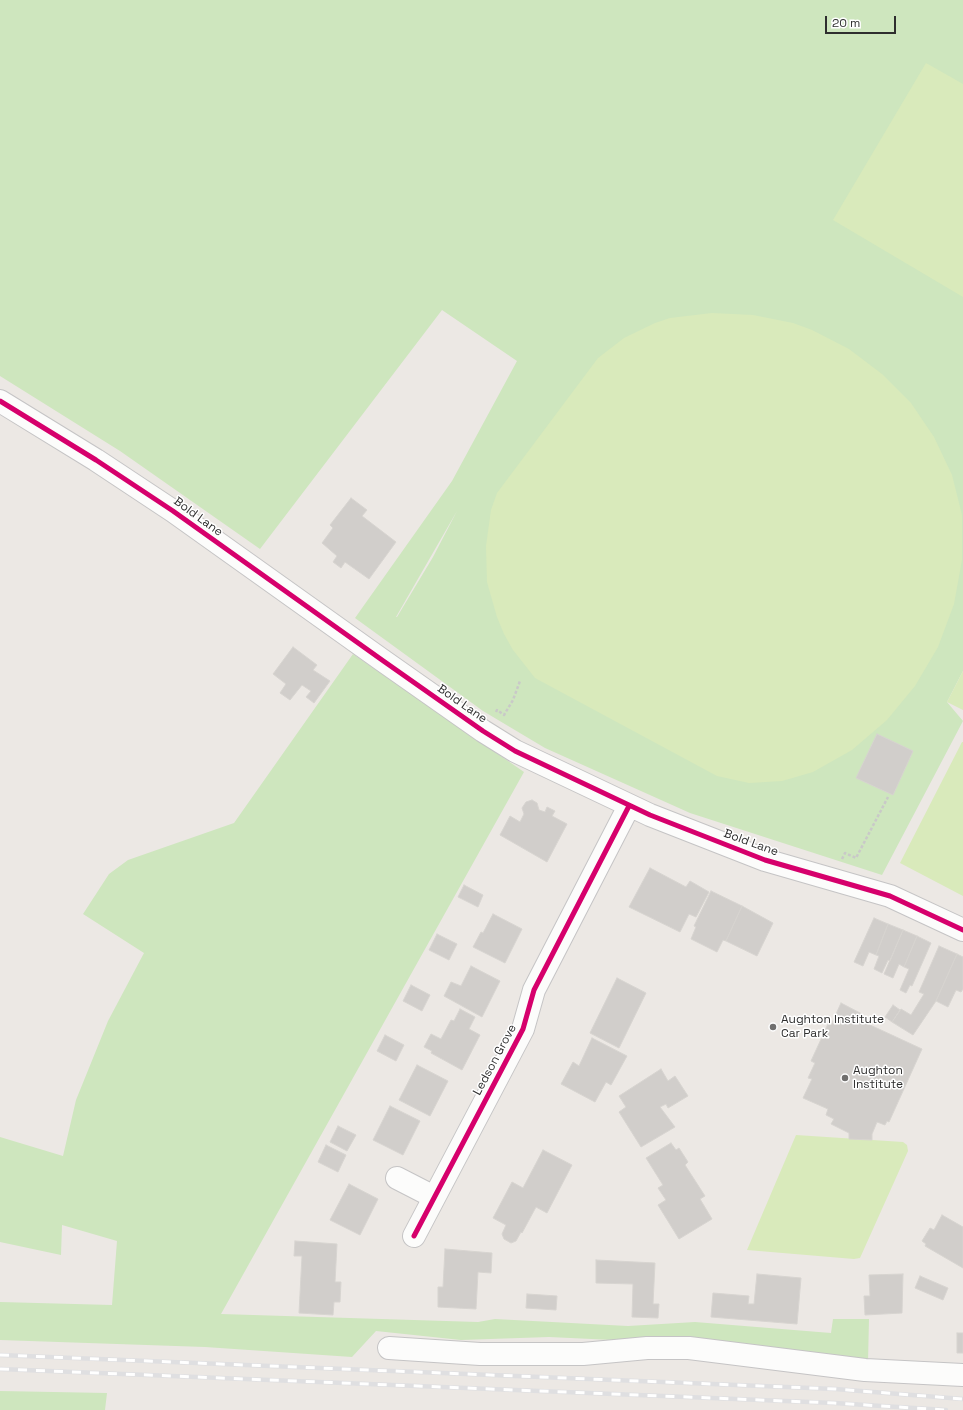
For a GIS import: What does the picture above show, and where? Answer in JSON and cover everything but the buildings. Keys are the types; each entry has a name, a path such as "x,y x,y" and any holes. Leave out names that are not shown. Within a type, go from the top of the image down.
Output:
{"street":[{"name":"Bold Lane","path":"0,401 96,460 173,511 483,731 531,759 629,806 765,860 890,896 963,930"},
{"name":"Ledson Grove","path":"414,1236 523,1029 534,990 629,806"},
{"path":"397,1178 434,1197"},
{"path":"389,1348 480,1354 583,1354 647,1348 689,1348 865,1370 963,1375"}],"path":[{"path":"483,731 497,710 504,715 513,700 520,681"},
{"path":"834,880 845,853 856,858 888,797"}],"green space":[{"path":"0,0 963,0 963,671 947,702 963,721 882,875 690,813 545,748 483,711 355,618 452,481 517,361 442,310 260,549 120,451 0,376","holes":["457,511 433,557 397,617 396,617"]},
{"path":"926,63 963,84 963,297 833,220"},
{"path":"712,313 753,315 793,323 812,330 849,349 882,374 911,403 934,437 952,475 962,515 962,560 954,604 938,647 915,686 887,720 852,750 813,772 782,781 749,783 717,776 535,678 513,650 504,634 497,617 487,582 486,546 491,510 497,493 598,358 624,338 655,323 670,318"},
{"path":"353,654 524,772 221,1314 478,1322 495,1319 628,1326 695,1322 831,1333 833,1319 869,1319 868,1362 613,1340 549,1337 461,1340 376,1331 352,1357 205,1347 0,1340 0,1302 112,1305 117,1241 62,1225 61,1255 0,1242 0,1137 63,1156 76,1100 108,1021 144,953 83,914 109,874 128,860 234,823"},
{"path":"963,671 963,710 947,702"},
{"path":"963,742 963,896 900,863"},
{"path":"796,1135 903,1142 907,1145 908,1151 860,1258 854,1259 747,1250"},
{"path":"0,1391 107,1393 105,1410 0,1410"}],"railway":[{"path":"0,1355 835,1389 963,1399"},
{"path":"0,1369 834,1403 946,1410"}],"cycle path":[{"path":"0,401 96,460 173,511 483,731 515,751 650,815 765,860 890,896 963,930"},
{"path":"414,1236 523,1029 534,990 629,806"}],"place":[{"name":"Aughton Institute Car Park","path":"773,1027"},
{"name":"Aughton Institute","path":"845,1078"}]}
